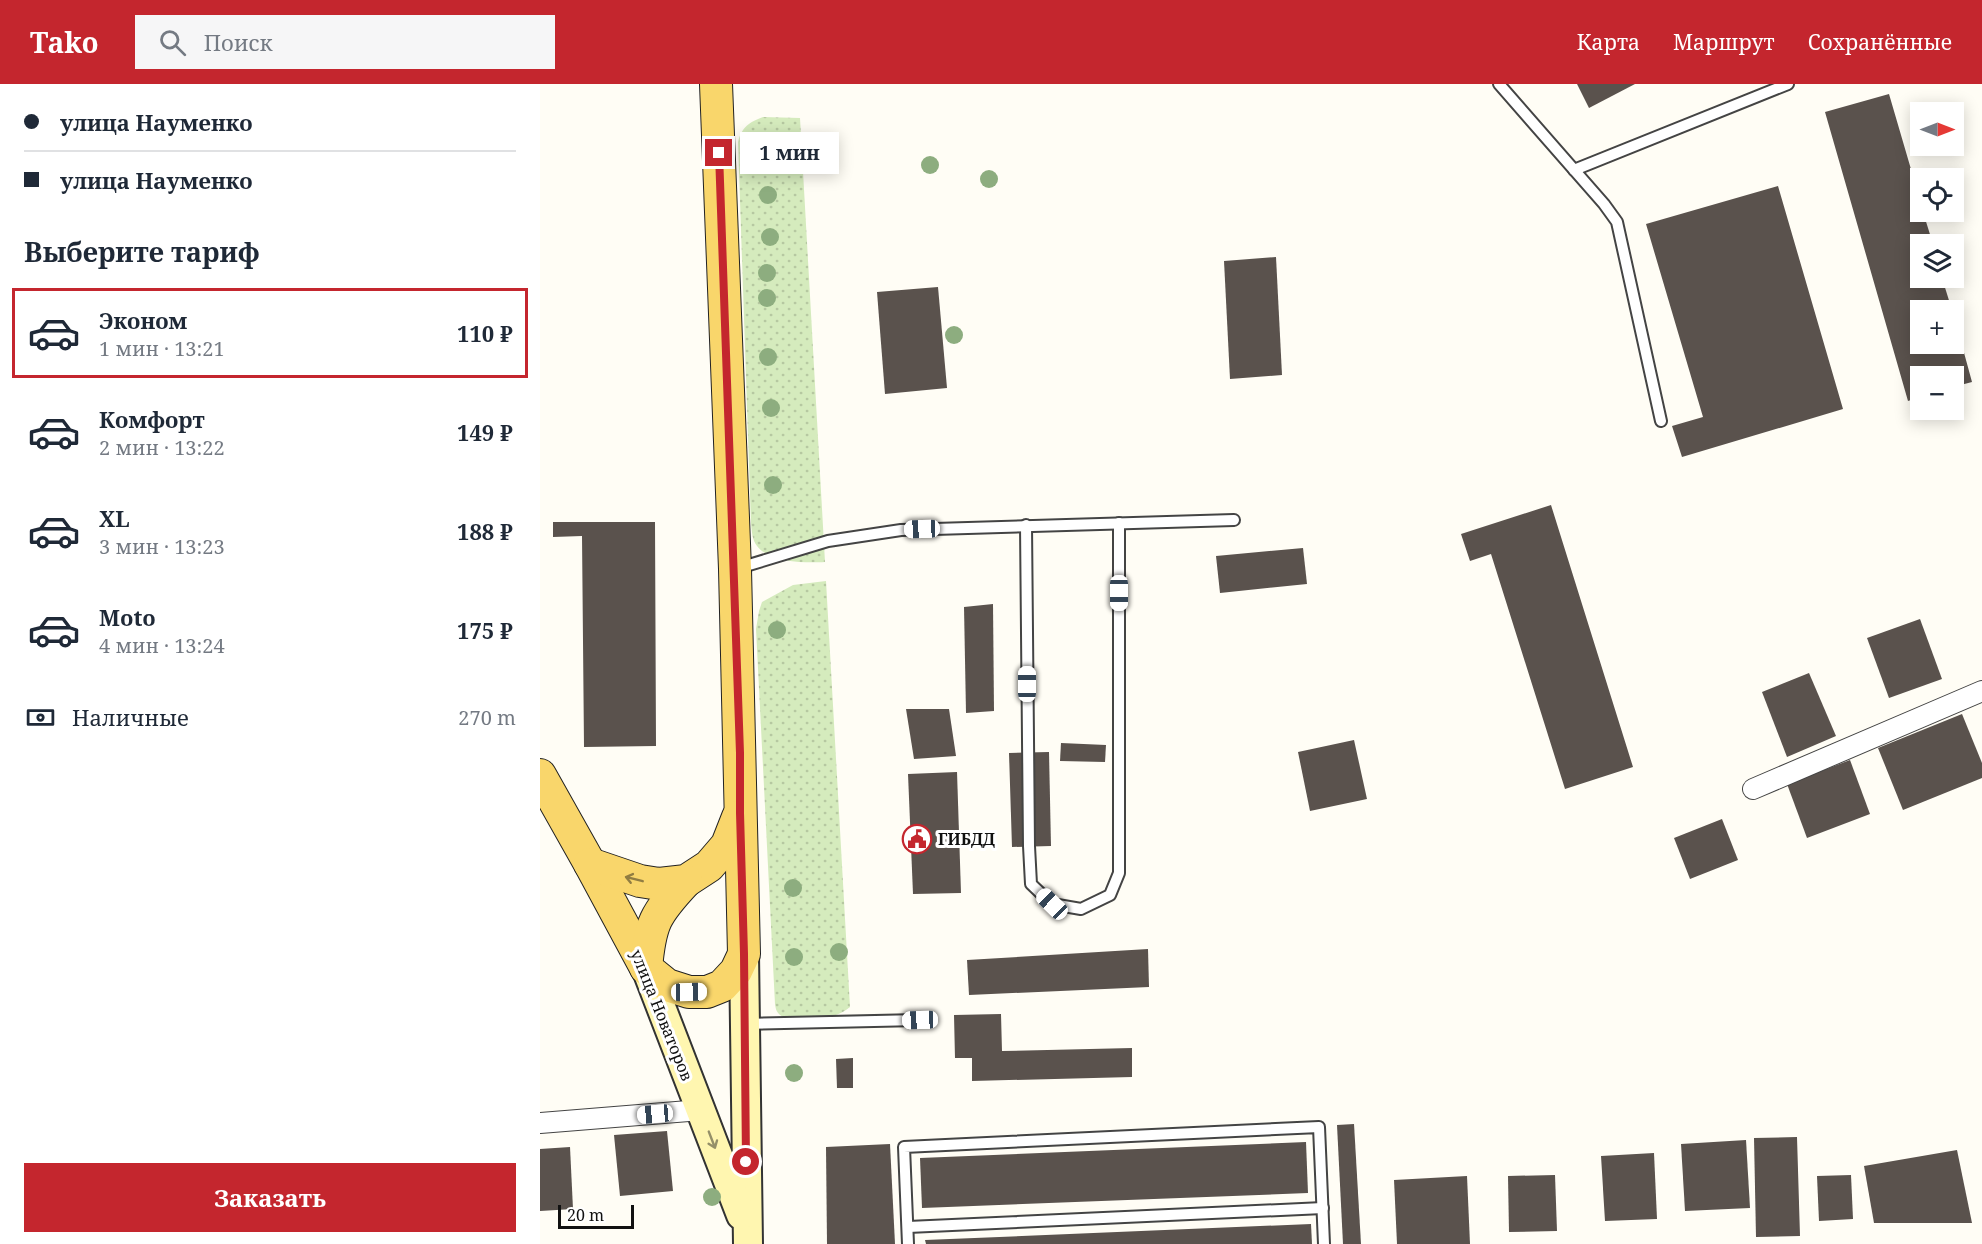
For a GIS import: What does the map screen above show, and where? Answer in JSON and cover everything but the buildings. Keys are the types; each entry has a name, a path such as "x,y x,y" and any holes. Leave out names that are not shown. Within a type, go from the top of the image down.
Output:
{"main road":[{"path":"716,84 740,753 747,1238"},
{"name":"улица Новаторов","path":"540,775 591,864 646,968 747,1238"},
{"path":"740,813 727,845 668,901 654,922 649,937 646,968 667,985 689,992 707,992 722,986 736,971 744,954"},
{"path":"591,864 619,875 659,884 698,874 729,873 741,887"}],"street":[{"path":"1753,789 1982,691"},
{"path":"540,1123 700,1110"}],"lane":[{"path":"1499,84 1575,170 1617,222 1661,421"},
{"path":"1575,170 1788,84"},
{"path":"735,569 828,541 901,530 1234,520"},
{"path":"1026,525 1031,885 1052,904 1081,909 1110,896 1119,873 1119,524"},
{"path":"745,1024 920,1020"},
{"path":"908,1244 904,1147 1319,1127 1324,1244"},
{"path":"908,1227 1323,1208"}],"green space":[{"path":"763,117 800,118 825,562 789,561 770,556 757,546 752,532 738,142 747,126"},
{"path":"826,581 850,1007 844,1012 829,1017 787,1019 778,1013 775,1004 756,629 762,602 793,585"}],"place":[{"name":"ГИБДД","path":"917,839"}],"route":[{"path":"719,153 740,753 746,1162"}]}
